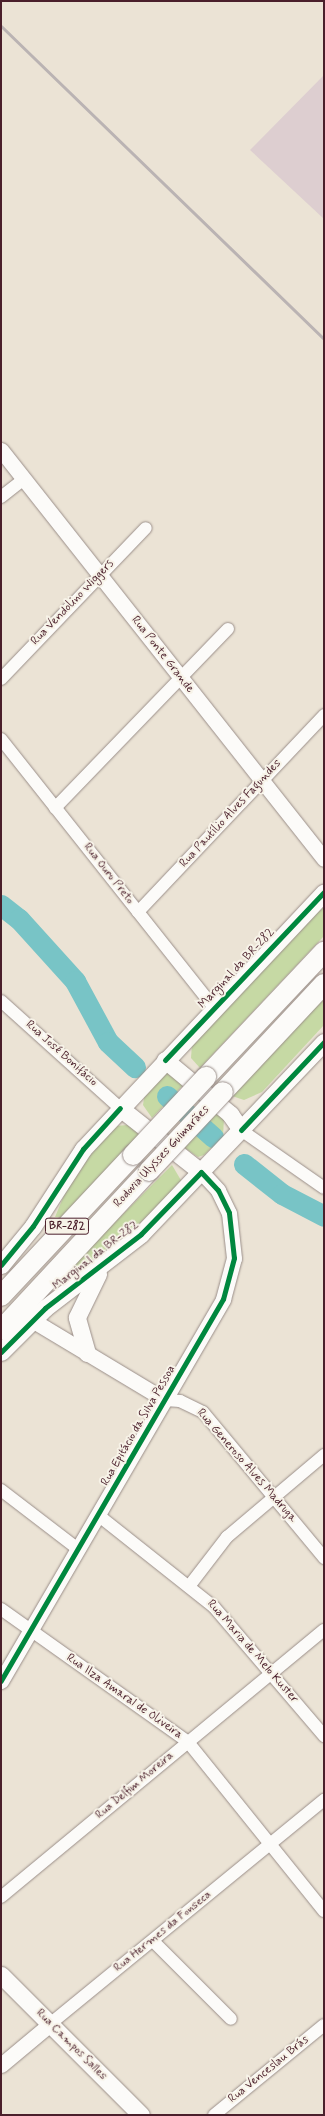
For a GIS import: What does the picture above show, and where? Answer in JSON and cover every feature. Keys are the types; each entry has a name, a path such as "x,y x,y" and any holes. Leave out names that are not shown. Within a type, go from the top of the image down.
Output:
{"highway":[{"name":"Rodovia Ulysses Guimarães","path":"1,1296 324,952"},
{"name":"Rodovia Ulysses Guimarães","path":"1,1330 324,984"}],"main road":[{"name":"Marginal da BR-282","path":"1,1265 33,1226 83,1149 324,892"},
{"name":"Marginal da BR-282","path":"1,1352 32,1320 103,1266 141,1234 202,1172 324,1042"},
{"path":"165,1060 230,1114 241,1130"},
{"path":"120,1108 202,1172"},
{"path":"87,1353 76,1316 87,1289 103,1266"},
{"name":"Rua Campos Salles","path":"1,1975 141,2115"}],"street":[{"name":"Rua Ponte Grande","path":"1,450 324,860"},
{"path":"1,497 24,479"},
{"name":"Rua Vendolino Wiggers","path":"1,679 146,528"},
{"path":"55,808 228,629"},
{"name":"Rua Pautílio Alves Fagundes","path":"138,912 324,715"},
{"name":"Rua Ouro Preto","path":"1,739 214,1008"},
{"name":"Rua José Bonifácio","path":"1,1001 120,1108"},
{"path":"241,1130 324,1188"},
{"name":"Rua Epitácio da Silva Pessoa","path":"1,1681 217,1311 231,1278 234,1258 229,1213 218,1190 202,1172"},
{"name":"Rua Generoso Alves Madruga","path":"32,1320 165,1400 180,1401 203,1412 324,1558"},
{"path":"190,1585 227,1537 324,1455"},
{"path":"1,1490 78,1549"},
{"name":"Rua Maria de Melo Kuster","path":"98,1514 190,1585 229,1623 324,1736"},
{"name":"Rua Ilza Amaral de Oliveira","path":"1,1609 30,1632 188,1742 324,1911"},
{"name":"Rua Delfim Moreira","path":"1,1897 324,1630"},
{"name":"Rua Hermes da Fonseca","path":"1,2065 324,1800"},
{"path":"153,1940 231,2019"},
{"name":"Rua Venceslau Brás","path":"214,2115 324,2025"}],"shaded area":[{"path":"324,75 324,219 250,150"}],"green space":[{"path":"324,901 324,936 200,1068 191,1058 192,1044"},
{"path":"324,993 324,1025 262,1092 244,1100 229,1095"},
{"path":"170,1071 185,1083 152,1118 143,1105 145,1092 163,1073"},
{"path":"215,1110 224,1118 223,1137 204,1155 198,1157 182,1146"},
{"path":"128,1125 140,1134 62,1217 55,1217 65,1193 97,1145 115,1126"},
{"path":"172,1165 182,1182 131,1232 53,1288 54,1283"}],"waterway":[{"path":"1,905 19,919 75,981 108,1042 135,1067"},
{"path":"167,1096 213,1137"},
{"path":"244,1164 282,1194 324,1216"}],"railway":[{"path":"1,26 324,339"}],"cycle path":[{"path":"165,1060 324,892"},
{"path":"241,1130 324,1042"},
{"path":"1,1265 33,1226 83,1149 120,1108"},
{"path":"1,1352 45,1308 141,1234 201,1172 218,1190 229,1213 234,1258 223,1299 1,1681"}]}
